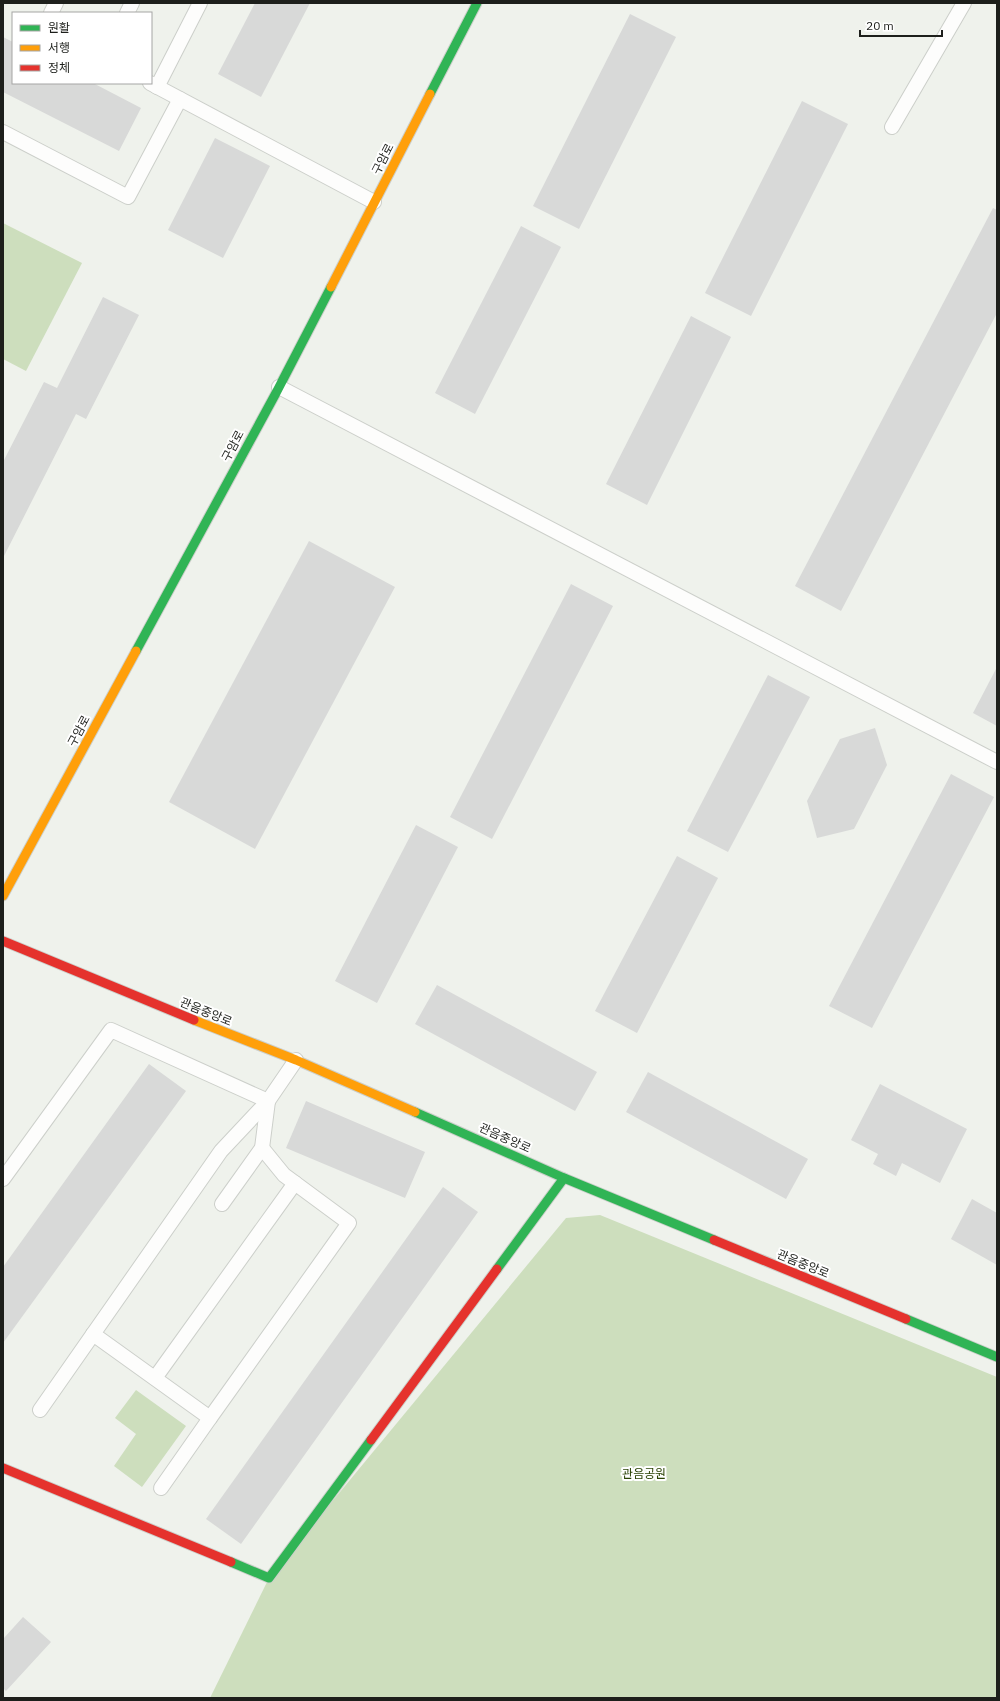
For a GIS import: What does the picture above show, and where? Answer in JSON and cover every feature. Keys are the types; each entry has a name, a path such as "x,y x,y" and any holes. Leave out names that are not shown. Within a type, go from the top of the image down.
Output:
{"main road":[{"name":"구암로","path":"3,896 279,387 477,3"},
{"name":"관음중앙로","path":"3,941 193,1020 296,1060 564,1178 997,1357"},
{"path":"3,1468 269,1578 564,1178"}],"lane":[{"path":"52,12 56,3"},
{"path":"128,12 132,3"},
{"path":"200,3 153,85 374,202"},
{"path":"892,127 964,3"},
{"path":"3,132 128,197 180,99"},
{"path":"279,387 997,762"},
{"path":"3,1179 111,1030 268,1101"},
{"path":"40,1410 221,1151 268,1101 296,1060"},
{"path":"222,1204 262,1148 268,1101"},
{"path":"161,1488 349,1223 284,1175 262,1148"},
{"path":"155,1378 295,1183"},
{"path":"93,1334 210,1418"}],"green space":[{"path":"3,223 82,263 26,371 3,359"},
{"name":"관음공원","path":"600,1215 997,1377 997,1698 210,1698 269,1578 566,1218"},
{"path":"136,1390 186,1426 142,1487 114,1466 136,1434 115,1418"}],"building":[{"path":"255,3 310,3 261,97 218,74"},
{"path":"630,14 676,37 579,229 533,206"},
{"path":"3,37 12,42 12,84 95,84 141,108 119,151 3,92"},
{"path":"802,101 848,124 751,316 705,293"},
{"path":"215,138 270,166 223,258 168,230"},
{"path":"993,208 997,210 997,313 841,611 795,586"},
{"path":"521,226 561,247 475,414 435,393"},
{"path":"103,297 139,315 86,419 76,414 3,558 3,462 44,382 57,388"},
{"path":"691,316 731,337 647,505 606,484"},
{"path":"309,541 395,587 255,849 169,802"},
{"path":"571,584 613,606 492,839 450,817"},
{"path":"997,667 997,726 973,713"},
{"path":"768,675 810,697 728,852 687,831"},
{"path":"875,728 887,765 854,829 817,838 807,801 840,739"},
{"path":"951,774 994,797 872,1028 829,1006"},
{"path":"416,825 458,847 377,1003 335,981"},
{"path":"677,856 718,878 637,1033 595,1011"},
{"path":"437,985 597,1072 575,1111 415,1024"},
{"path":"149,1064 186,1091 3,1343 3,1267"},
{"path":"648,1072 808,1159 786,1199 626,1112"},
{"path":"880,1084 967,1129 940,1183 902,1163 896,1176 873,1164 878,1154 851,1140"},
{"path":"306,1101 425,1152 405,1198 286,1148"},
{"path":"443,1187 478,1212 241,1544 206,1519"},
{"path":"972,1199 997,1213 997,1265 951,1239"},
{"path":"23,1617 51,1642 6,1691 3,1688 3,1636 4,1638"}],"traffic: fast":[{"path":"430,94 477,3"},
{"path":"136,651 276,393 331,287"},
{"path":"415,1112 564,1178 714,1240"},
{"path":"497,1269 564,1178"},
{"path":"906,1319 997,1357"},
{"path":"231,1562 269,1578 371,1440"}],"traffic: slow":[{"path":"331,287 430,94"},
{"path":"3,896 136,651"},
{"path":"194,1020 296,1060 415,1112"}],"traffic: jam":[{"path":"3,941 194,1020"},
{"path":"714,1240 906,1319"},
{"path":"371,1440 497,1269"},
{"path":"3,1468 231,1562"}]}
